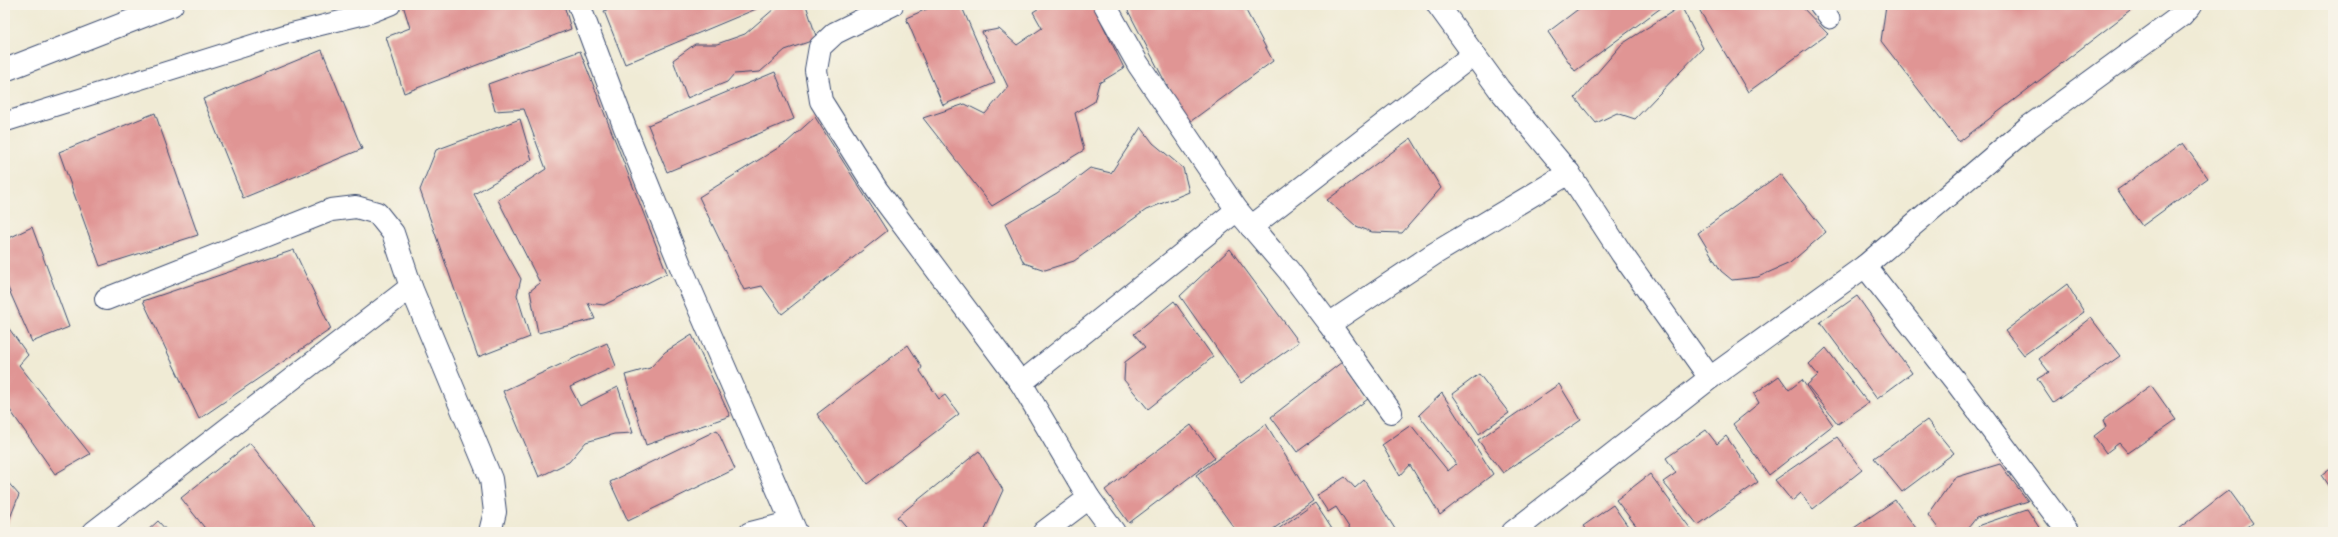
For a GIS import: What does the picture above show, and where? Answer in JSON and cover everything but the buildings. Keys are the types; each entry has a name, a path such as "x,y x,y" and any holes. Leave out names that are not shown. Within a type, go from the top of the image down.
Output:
{"street":[{"path":"5,70 172,5"},
{"path":"579,5 625,128 681,267 794,526"},
{"path":"892,5 834,33 820,47 816,70 821,101 877,190 1021,383 1089,498 1114,532"},
{"path":"1105,5 1138,64 1237,210 1289,271 1329,324 1391,412"},
{"path":"1438,5 1521,116 1569,173 1622,254 1710,378"},
{"path":"1513,532 1710,378 1865,266 2027,128 2182,14 2192,5"},
{"path":"1251,227 1474,54"},
{"path":"1329,324 1434,254 1569,173"},
{"path":"106,300 331,210 356,207 377,213 393,233 411,287 491,479 494,512 490,532"},
{"path":"1021,383 1237,210"},
{"path":"1865,266 1956,382 2068,532"},
{"path":"94,532 411,287"},
{"path":"1044,532 1089,498"}],"lane":[{"path":"5,122 286,34 371,13 391,5"},
{"path":"749,532 794,526"}]}
